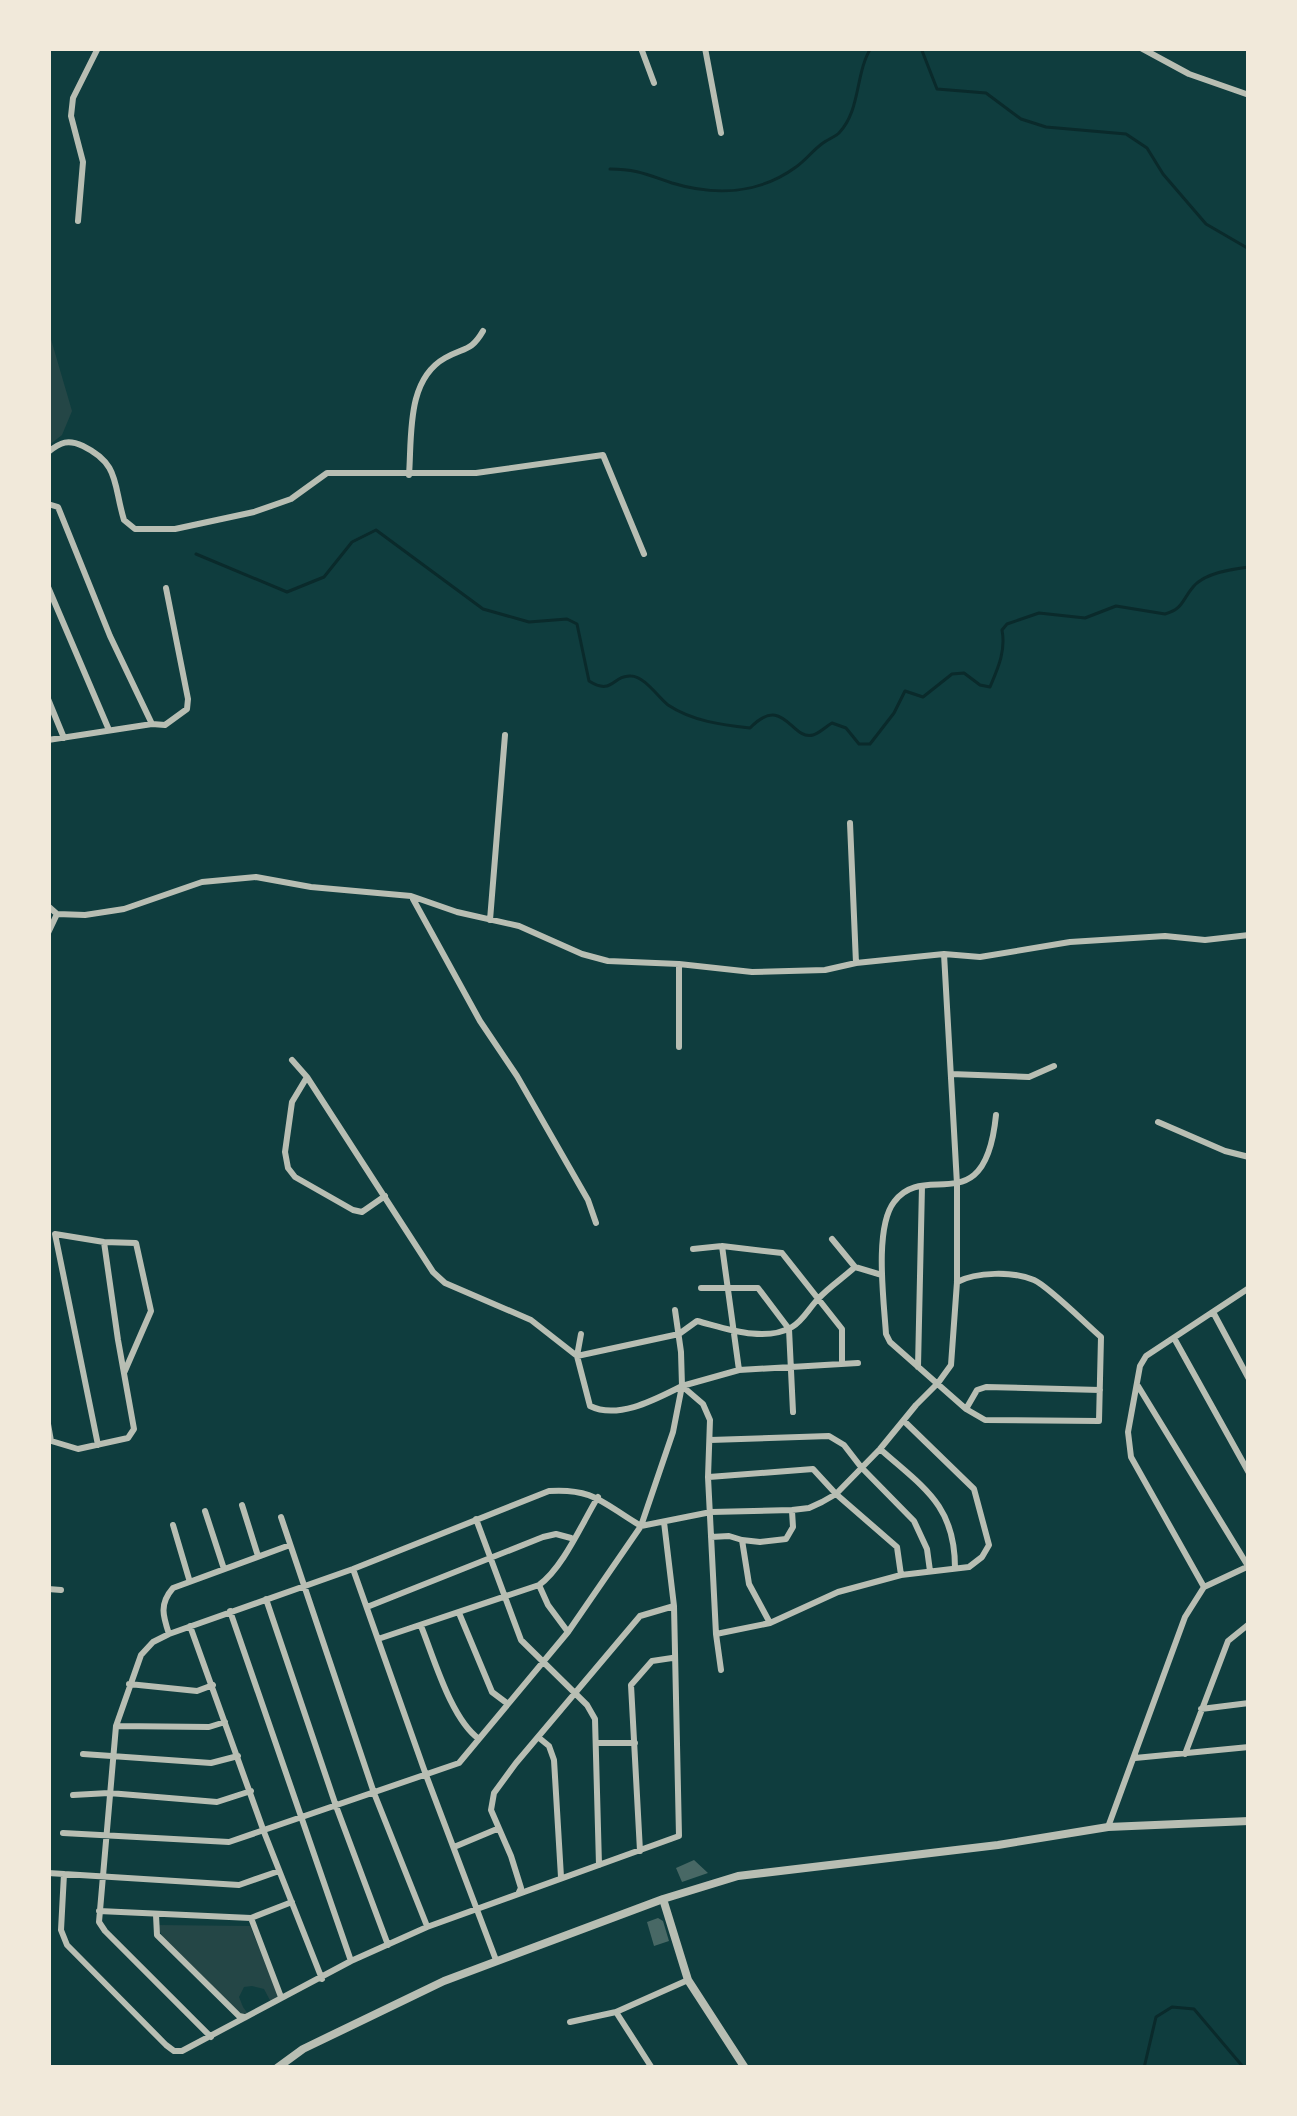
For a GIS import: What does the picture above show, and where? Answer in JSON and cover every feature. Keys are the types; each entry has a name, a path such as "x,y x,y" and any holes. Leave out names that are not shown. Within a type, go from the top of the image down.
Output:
{"street":[{"path":"78,221 83,162 71,116 73,98 98,48"},
{"path":"641,48 654,83"},
{"path":"705,48 721,133"},
{"path":"1142,48 1189,74 1249,95"},
{"path":"410,475 414,401 419,388 432,367 476,344 484,331"},
{"path":"48,452 60,442 71,441 102,457 111,465 124,520 135,529 155,530 254,512 291,499 327,473 476,473 603,455 644,554"},
{"path":"48,504 58,507 152,724"},
{"path":"48,587 109,730"},
{"path":"48,740 165,725 187,709 166,588"},
{"path":"48,699 64,738"},
{"path":"490,920 505,735"},
{"path":"850,823 856,964"},
{"path":"48,906 57,914 85,915 124,909 202,882 256,878 411,896 518,926 608,961 752,972 825,970 944,954 980,957 1070,942 1249,935"},
{"path":"411,896 588,1200 596,1223"},
{"path":"48,933 57,914"},
{"path":"211,2037 99,1922 116,1726 141,1655 152,1642 169,1634 352,1569 549,1491 573,1490 598,1498 640,1526 711,1512 809,1508 836,1494 951,1365 957,1184 944,954"},
{"path":"679,964 679,1047"},
{"path":"292,1060 433,1272 445,1283 531,1320 577,1356"},
{"path":"951,1074 1029,1077 1054,1066"},
{"path":"307,1077 292,1102 285,1152 288,1168 295,1177 353,1210 362,1211 385,1196"},
{"path":"957,1282 972,1274 1034,1280 1101,1337 1099,1421 985,1420 966,1409 886,1334 882,1275 886,1219 894,1200 922,1186 957,1184 974,1175 993,1140 995,1115"},
{"path":"1158,1122 1249,1157"},
{"path":"918,1367 922,1186"},
{"path":"98,1445 52,1233 136,1243 151,1311 124,1373"},
{"path":"832,1239 855,1267 882,1275"},
{"path":"48,1424 50,1441 78,1449 133,1434 104,1242"},
{"path":"722,1246 739,1370"},
{"path":"693,1249 722,1246 782,1253 842,1329 842,1364"},
{"path":"577,1356 679,1334 697,1321 735,1331 789,1329 855,1267"},
{"path":"700,1288 758,1288 789,1329 793,1412"},
{"path":"1204,1587 1131,1457 1128,1432 1146,1356 1249,1288"},
{"path":"63,1833 229,1842 459,1763 568,1632 640,1526 673,1432 682,1387 675,1310"},
{"path":"1213,1312 1249,1379"},
{"path":"581,1334 577,1356 590,1406 598,1411 646,1403 739,1370 858,1363"},
{"path":"1174,1338 1249,1473"},
{"path":"1108,1827 1185,1617 1204,1587 1249,1566 1136,1383"},
{"path":"682,1387 704,1404 710,1420 708,1477 721,1670"},
{"path":"966,1409 977,1390 986,1387 1102,1390"},
{"path":"716,1634 770,1623 838,1592 901,1576 969,1567 982,1557 989,1545 974,1489 904,1421"},
{"path":"710,1440 829,1436 844,1445 914,1522 927,1549 930,1571"},
{"path":"880,1449 947,1516 955,1568"},
{"path":"708,1477 813,1469 897,1547 901,1576"},
{"path":"378,1639 539,1585 549,1578 598,1498"},
{"path":"242,1505 258,1556"},
{"path":"711,1537 760,1542 786,1539 793,1527 792,1510"},
{"path":"205,1511 224,1569"},
{"path":"281,1517 374,1793 427,1927"},
{"path":"476,1520 521,1640 595,1719 599,1865"},
{"path":"64,1874 61,1930 67,1945 174,2051 211,2037 351,1961 427,1927 679,1836 674,1606 664,1522"},
{"path":"172,1525 189,1581"},
{"path":"367,1606 556,1534 573,1538"},
{"path":"742,1540 749,1584 770,1623"},
{"path":"169,1634 162,1608 173,1588 290,1545"},
{"path":"352,1569 496,1960"},
{"path":"539,1585 568,1632"},
{"path":"48,1589 61,1590"},
{"path":"266,1599 388,1945"},
{"path":"518,1894 521,1888 511,1856 491,1810 494,1793 640,1616 674,1606"},
{"path":"230,1611 351,1961"},
{"path":"459,1612 492,1692 508,1704"},
{"path":"1184,1754 1228,1641 1249,1624"},
{"path":"190,1626 322,1979"},
{"path":"421,1626 458,1713 479,1739"},
{"path":"640,1851 632,1685 652,1660 674,1658"},
{"path":"129,1684 197,1691 212,1684"},
{"path":"1202,1709 1249,1703"},
{"path":"116,1726 209,1727 226,1721"},
{"path":"538,1737 554,1760 561,1879"},
{"path":"597,1743 635,1743"},
{"path":"1135,1758 1249,1747"},
{"path":"83,1754 211,1763 238,1756"},
{"path":"73,1795 109,1792 217,1802 251,1791"},
{"path":"277,2068 360,2021 496,1960 738,1876 1108,1827 1249,1821"},
{"path":"454,1847 497,1829"},
{"path":"48,1873 239,1885 279,1871"},
{"path":"663,1899 688,1980 745,2068"},
{"path":"99,1911 251,1918 292,1902"},
{"path":"156,1915 157,1935 244,2018"},
{"path":"251,1918 281,1997"},
{"path":"570,2022 616,2012 688,1980"},
{"path":"616,2012 652,2068"}],"shaded area":[{"path":"48,329 72,411 62,435 48,446"},
{"path":"157,1925 250,1926 281,2002 273,2006 264,1989 244,1987 239,1997 251,2018 246,2021 164,1940"}],"building":[{"path":"694,1860 708,1873 682,1882 676,1868"},
{"path":"658,1918 669,1941 654,1946 647,1922"}],"waterway":[{"path":"610,169 720,191 767,183 800,164 846,124 871,48"},
{"path":"921,48 937,89 986,93 1021,119 1046,127 1126,134 1147,148 1206,224 1249,249"},
{"path":"196,554 287,592 324,577 352,542 376,530 483,609 529,622 567,619 577,624 589,681 597,685 636,677 668,705 697,719 750,728 762,718 779,716 805,735 832,723 846,728 859,744 870,744 905,691 923,697 952,674 964,673 990,687 1007,624 1039,613 1085,618 1116,606 1165,614 1179,607 1204,578 1249,567"},
{"path":"1144,2068 1156,2017 1172,2007 1194,2009 1244,2068"}]}
